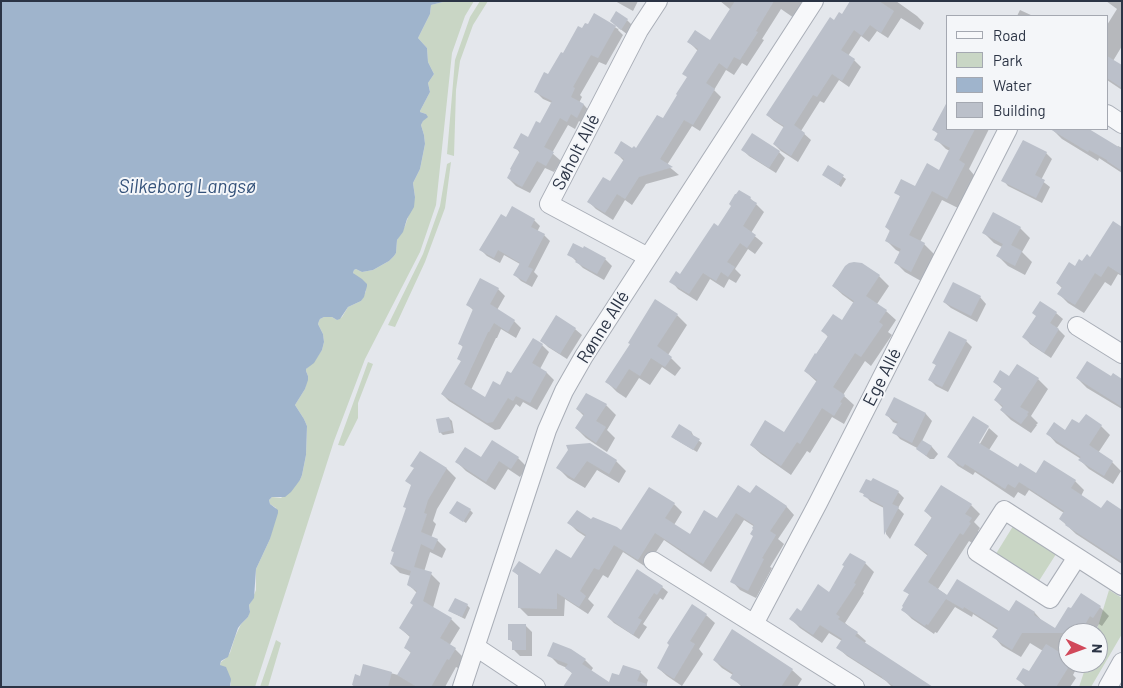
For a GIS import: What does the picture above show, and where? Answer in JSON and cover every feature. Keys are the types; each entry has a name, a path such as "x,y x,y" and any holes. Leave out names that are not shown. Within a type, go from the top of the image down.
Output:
{"street":[{"name":"Søholt Allé","path":"648,257 549,204 639,30 658,1"},
{"name":"Rønne Allé","path":"462,687 548,430 564,391 584,356 814,1"},
{"path":"1108,115 1122,124"},
{"name":"Ege Allé","path":"754,624 1007,130"},
{"path":"1077,326 1122,354"},
{"path":"1077,557 1050,599 977,552 1004,510 1077,557 1122,586"},
{"path":"653,561 855,687"},
{"path":"476,647 536,687"},
{"path":"1108,687 1122,662"}],"green space":[{"path":"447,1 474,1 465,16 452,53 436,205 420,252 365,359 334,441 255,687 230,687 231,683 220,665 230,653 241,624 248,617 249,605 256,590 256,569 270,539 276,508 270,504 269,500 272,497 281,498 300,480 302,475 306,455 307,426 295,405 305,389 308,376 306,369 322,350 324,342 323,334 318,324 319,321 324,317 332,317 337,320 342,317 348,307 361,301 366,291 353,273 354,270 362,272 373,270 394,256 397,240 405,226 415,197 413,183 420,169 425,144 421,125 426,114 420,111 430,92 428,83 434,74 428,62 427,48 418,38 430,14 431,5"},
{"path":"480,1 488,1 473,25 460,61 456,90 454,156 447,154 455,60 470,17"},
{"path":"451,162 445,208 425,262 395,327 388,325 423,254 440,206 447,164"},
{"path":"368,362 373,364 358,403 358,418 344,446 338,445"},
{"path":"1015,523 1058,551 1037,584 994,557"},
{"path":"1109,590 1122,598 1122,634 1108,658 1108,623 1099,623"},
{"path":"276,640 281,643 268,687 260,687"},
{"path":"1084,673 1099,673 1091,687 1079,687"}],"water":[{"name":"Silkeborg Langsø","path":"1,1 447,1 431,5 430,14 418,38 427,48 428,62 434,74 428,83 430,92 420,111 428,117 421,125 425,144 420,169 413,183 414,207 407,219 403,232 397,240 394,256 373,270 362,272 354,270 353,273 367,284 361,301 348,307 340,319 324,317 319,321 318,324 323,334 324,342 322,350 314,363 306,369 308,380 295,405 307,426 306,455 302,475 291,492 285,497 272,497 269,500 270,504 278,510 278,513 270,539 256,569 254,598 249,605 250,612 238,628 228,657 221,661 220,665 226,667 231,679 230,687 1,687"}],"building":[{"path":"735,1 774,1 756,31 758,32 740,60 734,57 727,69 719,63 706,83 715,89 693,125 684,120 660,159 673,167 639,177 625,199 617,194 605,213 587,202 603,177 610,181 624,159 614,153 621,141 632,148 634,146 636,148 657,115 663,118 687,77 682,74 698,49 687,42 695,30 710,40"},
{"path":"850,1 879,1 894,11 881,33 870,25 862,36 854,30 841,50 855,59 842,81 832,74 817,97 813,95 794,125 805,133 791,156 773,144 784,126 766,115 830,17 834,20 839,12 842,14"},
{"path":"616,11 628,19 621,30 610,21"},
{"path":"594,13 616,26 598,58 591,55 573,87 575,88 571,97 584,104 577,118 571,114 567,122 560,118 544,147 554,152 546,166 537,161 522,187 507,178 520,151 513,148 521,133 528,137 536,121 540,123 552,101 534,92 544,72 548,74 561,52 563,53 578,26 582,28 585,23 588,24"},
{"path":"1108,57 1122,65 1122,88 1108,79"},
{"path":"946,104 946,130 974,130 959,160 965,164 947,199 932,191 909,235 925,243 911,272 894,263 901,249 885,241 890,230 885,227 900,196 894,193 901,179 915,186 927,163 939,170 950,148 934,140 938,133 932,130"},
{"path":"1052,130 1091,130 1122,149 1122,171 1107,160 1089,150 1088,152"},
{"path":"752,133 780,151 769,168 741,150"},
{"path":"1023,140 1047,152 1035,175 1045,180 1036,198 1001,181"},
{"path":"828,165 844,175 838,185 822,175"},
{"path":"739,190 757,203 743,226 756,235 747,248 740,243 727,262 735,267 728,277 721,272 716,281 703,273 689,294 669,282 676,271 680,274 714,223 718,226 731,206 729,204"},
{"path":"512,206 535,219 531,227 545,234 528,267 533,269 526,282 513,275 520,263 498,250 494,258 479,250 501,214 506,217"},
{"path":"993,212 1021,227 1011,245 1022,251 1015,266 996,256 1003,244 982,233"},
{"path":"1113,221 1122,227 1122,275 1108,266 1101,277 1095,273 1075,305 1057,294 1062,287 1056,283 1069,262 1075,266 1079,259 1082,261 1087,254 1090,257"},
{"path":"573,243 583,248 584,246 606,258 597,274 575,262 577,260 567,255"},
{"path":"854,262 862,263 880,275 866,296 887,310 879,322 883,325 861,357 855,353 833,387 845,395 834,416 822,408 800,444 797,442 781,466 750,445 765,420 784,432 817,380 804,371 828,336 821,331 833,314 842,320 854,301 832,286 845,266"},
{"path":"480,278 499,288 490,304 515,320 508,332 494,323 464,384 485,397 493,381 500,385 507,371 511,373 533,338 543,344 532,363 547,372 530,403 516,396 513,401 508,398 493,422 487,423 441,394 461,361 457,359 463,346 458,344 473,309 466,305"},
{"path":"953,282 981,296 971,316 943,302"},
{"path":"655,299 678,314 657,346 672,357 665,367 651,358 640,376 629,369 616,389 605,382 630,344 628,343"},
{"path":"1040,301 1057,312 1050,323 1059,329 1044,353 1022,337 1036,316 1032,313"},
{"path":"556,315 576,328 560,354 540,341"},
{"path":"949,331 967,340 942,387 928,380 936,365 932,363"},
{"path":"1087,361 1111,376 1113,373 1122,379 1122,407 1076,378"},
{"path":"1017,364 1039,378 1020,407 1029,412 1021,424 1000,410 1003,406 994,400 1002,388 993,382 1000,370 1009,376"},
{"path":"586,393 607,404 596,421 606,427 596,443 575,428 584,414 576,409"},
{"path":"894,397 926,413 912,443 892,433 898,422 885,415"},
{"path":"1086,414 1102,425 1089,445 1113,461 1104,476 1078,460 1081,457 1046,434 1054,422 1065,430 1072,419 1079,423"},
{"path":"973,416 989,426 979,443 1018,467 1020,463 1036,473 1044,460 1076,480 1071,488 1101,508 1107,500 1122,510 1122,562 1065,525 1059,519 1064,511 1019,482 1015,488 1008,484 1005,489 965,464 963,467 947,457"},
{"path":"449,417 452,430 439,433 436,419"},
{"path":"679,424 700,439 693,450 671,437"},
{"path":"492,440 519,457 511,469 499,461 486,482 455,462 465,447 481,457"},
{"path":"922,440 932,446 926,456 916,449"},
{"path":"590,443 617,460 609,474 587,461 574,479 556,468 568,450 566,445"},
{"path":"420,451 447,468 428,500 424,513 427,514 421,532 438,539 433,550 421,544 414,567 432,572 423,601 452,618 440,638 456,648 449,660 447,659 431,687 417,687 397,675 411,652 404,648 410,636 399,628 413,605 410,603 417,591 407,585 411,571 390,564 394,552 391,551 406,508 403,507 411,485 405,481 414,468 410,466"},
{"path":"873,478 899,491 892,504 899,507 884,535 883,506 859,492 866,479 871,481"},
{"path":"738,485 750,493 756,485 787,506 770,531 776,535 762,558 764,559 748,591 730,582 753,536 750,534 754,525 736,513 703,564 655,533 638,560 614,545 599,570 594,568 580,591 586,596 579,607 557,593 557,609 518,608 518,575 512,571 519,561 540,574 556,549 571,558 586,535 567,523 577,510 591,519 593,517 621,530 649,487 675,503 665,518 690,534 704,510 717,518"},
{"path":"941,485 972,504 965,514 972,518 969,522 971,523 963,535 960,533 928,582 947,595 957,579 1009,611 1016,600 1035,612 1034,615 1055,628 1058,623 1058,633 1022,633 1012,650 992,637 998,628 964,607 963,609 946,599 928,625 926,624 925,626 901,610 909,594 903,591 928,554 914,545 932,517 924,511"},
{"path":"457,501 471,509 463,522 449,513"},
{"path":"850,553 866,562 854,583 856,584 836,614 840,617 838,619 858,632 855,636 933,687 895,687 836,648 842,639 820,625 813,635 789,619 797,608 801,611 818,584 829,592"},
{"path":"637,569 663,586 657,595 654,593 638,618 642,620 633,635 607,617"},
{"path":"1081,593 1101,606 1093,618 1090,616 1086,623 1058,623 1068,607 1071,608"},
{"path":"455,598 468,604 462,617 448,611"},
{"path":"692,604 707,614 690,641 695,644 674,679 657,668 669,645 667,643"},
{"path":"508,624 526,624 526,650 512,650 512,640 508,640"},
{"path":"732,629 793,669 781,687 744,687 730,678 733,673 713,660"},
{"path":"553,642 571,649 586,659 582,664 609,682 612,673 619,675 623,665 641,671 637,681 647,684 647,687 563,687 572,673 565,668 568,664 547,656"},
{"path":"1046,644 1058,651 1058,673 1065,673 1056,687 1028,687 1016,679 1023,668 1029,671"},
{"path":"363,664 392,672 388,687 357,687 352,685 355,674 360,676"}]}
